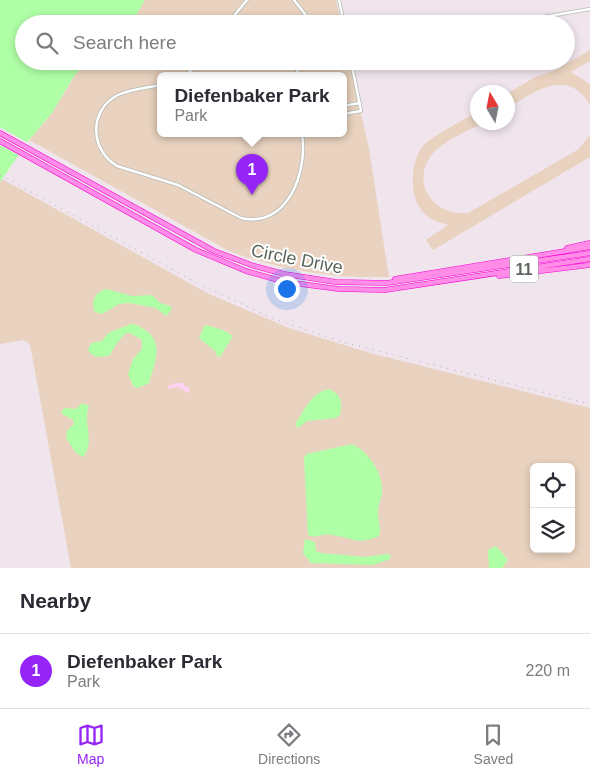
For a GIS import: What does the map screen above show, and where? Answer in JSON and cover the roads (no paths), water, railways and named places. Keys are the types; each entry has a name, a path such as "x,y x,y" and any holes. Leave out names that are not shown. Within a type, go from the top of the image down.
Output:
{"highway":[{"name":"Circle Drive","path":"0,132 202,244 240,262 312,279 354,283 408,281 590,253"},
{"name":"Circle Drive","path":"0,141 196,250 260,275 317,287 368,290 403,288 590,259"},
{"path":"517,259 590,243"},
{"path":"354,283 405,278 590,248"},
{"path":"458,280 590,264"}],"street":[{"path":"234,15 247,0"},
{"path":"294,0 304,15"},
{"path":"339,0 342,15"},
{"path":"555,15 590,9"},
{"path":"347,113 362,111 353,70"},
{"path":"157,86 120,94 107,103 96,124 99,148 110,162 124,170 178,185 241,218 251,220 266,217 287,200 297,184 303,166 302,137"},
{"path":"347,105 360,103"}],"railway":[{"path":"0,175 199,284 274,319 342,342 590,404"}],"place":[{"name":"Diefenbaker Park","path":"252,195"}]}
